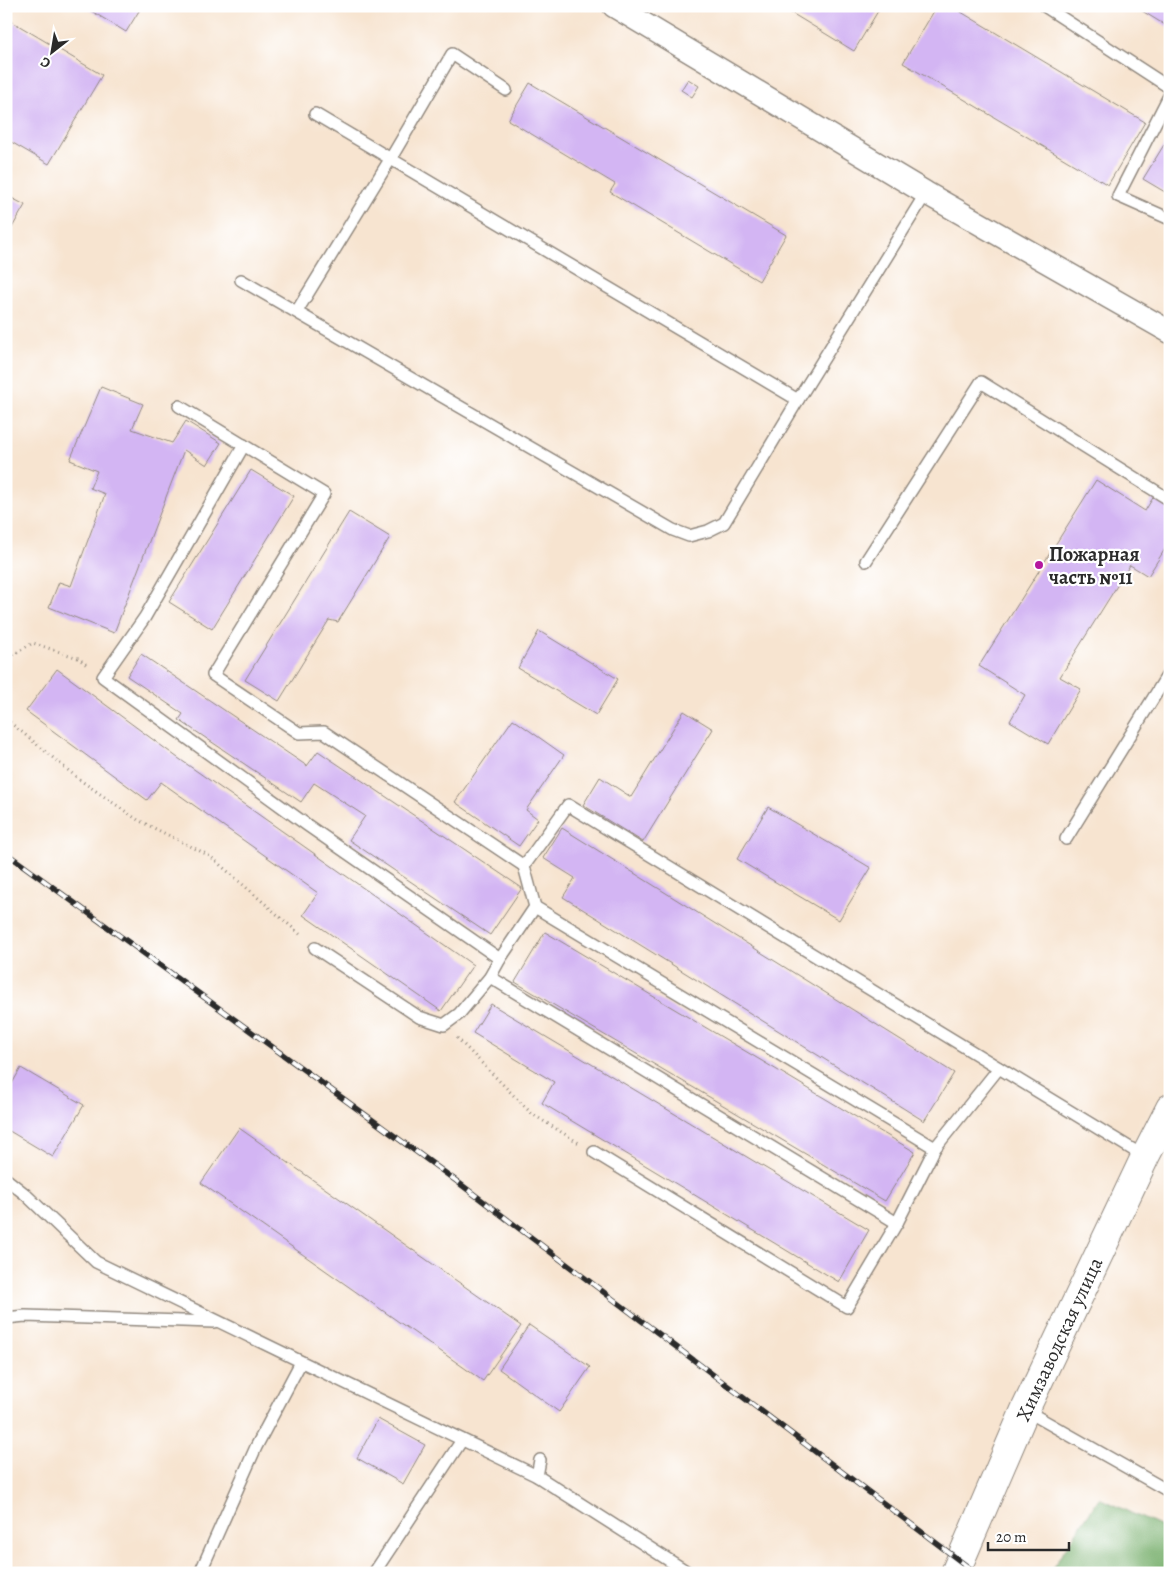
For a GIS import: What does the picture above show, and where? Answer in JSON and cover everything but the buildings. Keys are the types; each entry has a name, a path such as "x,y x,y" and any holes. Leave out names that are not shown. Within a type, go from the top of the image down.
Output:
{"street":[{"path":"614,6 926,192 1170,332"},
{"name":"Химзаводская улица","path":"955,1573 1025,1410 1170,1108"}],"lane":[{"path":"1044,6 1170,88"},
{"path":"297,311 452,54 506,90"},
{"path":"1170,94 1118,196 1170,219"},
{"path":"315,114 798,400"},
{"path":"241,280 673,530 689,536 708,531 724,523 926,192"},
{"path":"866,561 980,382 1170,500"},
{"path":"179,406 324,494 212,675 298,733 324,732 524,866 535,907 935,1148"},
{"path":"244,445 145,617 103,677 307,825 500,959"},
{"path":"1066,839 1170,671"},
{"path":"524,866 568,805 1145,1157"},
{"path":"315,948 418,1017 444,1025 459,1014 490,977 535,907"},
{"path":"490,977 896,1223"},
{"path":"594,1152 847,1307 896,1223 935,1148 999,1068"},
{"path":"6,1179 25,1194 96,1262 538,1476 689,1573"},
{"path":"6,1318 25,1316 219,1322"},
{"path":"200,1573 256,1447 301,1362"},
{"path":"1025,1410 1170,1492"},
{"path":"374,1573 462,1440"},
{"path":"538,1476 540,1460"}],"path":[{"path":"6,668 12,655 33,642 78,658 103,677"},
{"path":"6,719 80,780 138,820 210,856 315,948"},
{"path":"444,1025 532,1114 594,1152"}],"green space":[{"path":"1099,1498 1170,1531 1170,1573 1049,1573"}],"railway":[{"path":"6,853 455,1180 976,1573"}],"place":[{"name":"Пожарная часть №11","path":"1039,565"}]}
